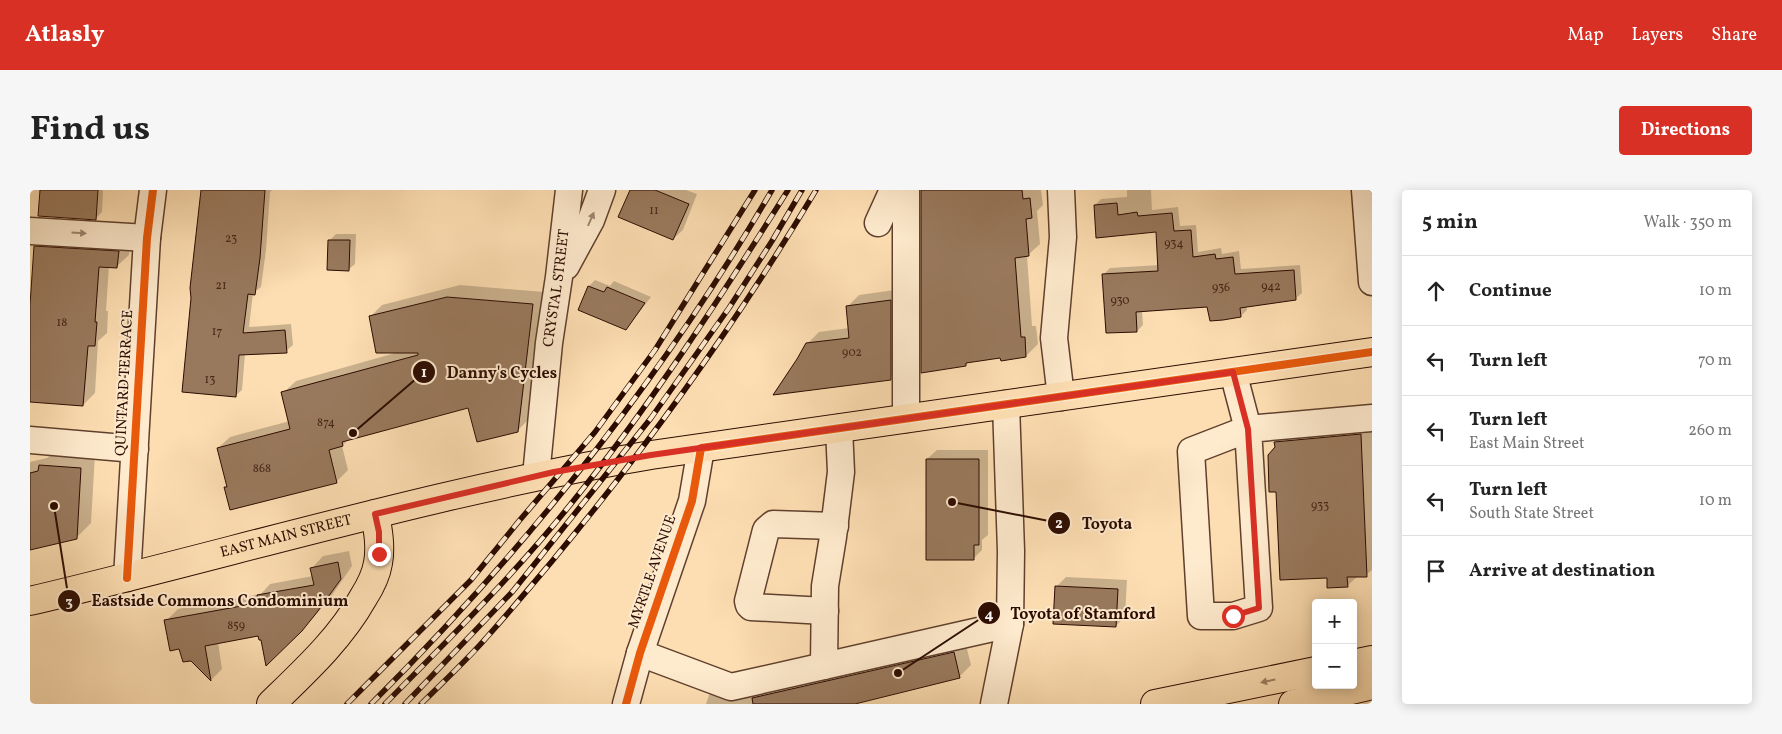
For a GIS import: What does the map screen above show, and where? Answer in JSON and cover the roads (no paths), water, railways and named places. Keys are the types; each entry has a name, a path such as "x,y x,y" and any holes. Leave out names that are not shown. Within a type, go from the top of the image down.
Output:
{"main road":[{"name":"EAST MAIN STREET","path":"30,601 375,514 576,467 1372,352"},
{"path":"271,704 337,636 351,618 372,582 378,564 379,532 375,514"},
{"path":"1155,704 1312,672"},
{"path":"1293,704 1361,672"}],"street":[{"name":"QUINTARD TERRACE","path":"127,578 147,238 152,190"},
{"name":"CRYSTAL STREET","path":"536,476 549,343 569,190"},
{"path":"559,278 591,220 602,190"},
{"path":"878,223 894,190"},
{"path":"906,190 906,419"},
{"path":"1061,190 1063,237 1054,338 1061,397"},
{"path":"1365,190 1372,282"},
{"path":"30,231 147,238"},
{"path":"1233,372 1248,429 1259,608 1233,616 1201,616 1190,451 1248,429 1372,418"},
{"path":"994,704 1010,624 1011,551 1006,404"},
{"path":"824,666 825,586 841,472 839,428"},
{"path":"30,440 135,449"},
{"name":"MYRTLE AVENUE","path":"626,704 640,653 692,501 700,448"},
{"path":"825,611 752,607 748,601 766,530 769,527 774,524 834,526"},
{"path":"640,653 731,688 1010,624"}],"railway":[{"path":"347,704 471,580 595,432 655,350 755,190"},
{"path":"371,704 428,646 483,585 588,460 685,328 730,260 772,190"},
{"path":"385,704 523,561 596,472 682,353 788,190"},
{"path":"405,704 513,591 651,418 729,308 802,190"},
{"path":"421,704 487,637 577,531 620,476 703,365 780,249 816,190"}],"place":[{"name":"Danny's Cycles","path":"353,433"},
{"name":"Toyota","path":"952,502"},
{"name":"Eastside Commons Condominium","path":"54,506"},
{"name":"Toyota of Stamford","path":"898,673"}]}
